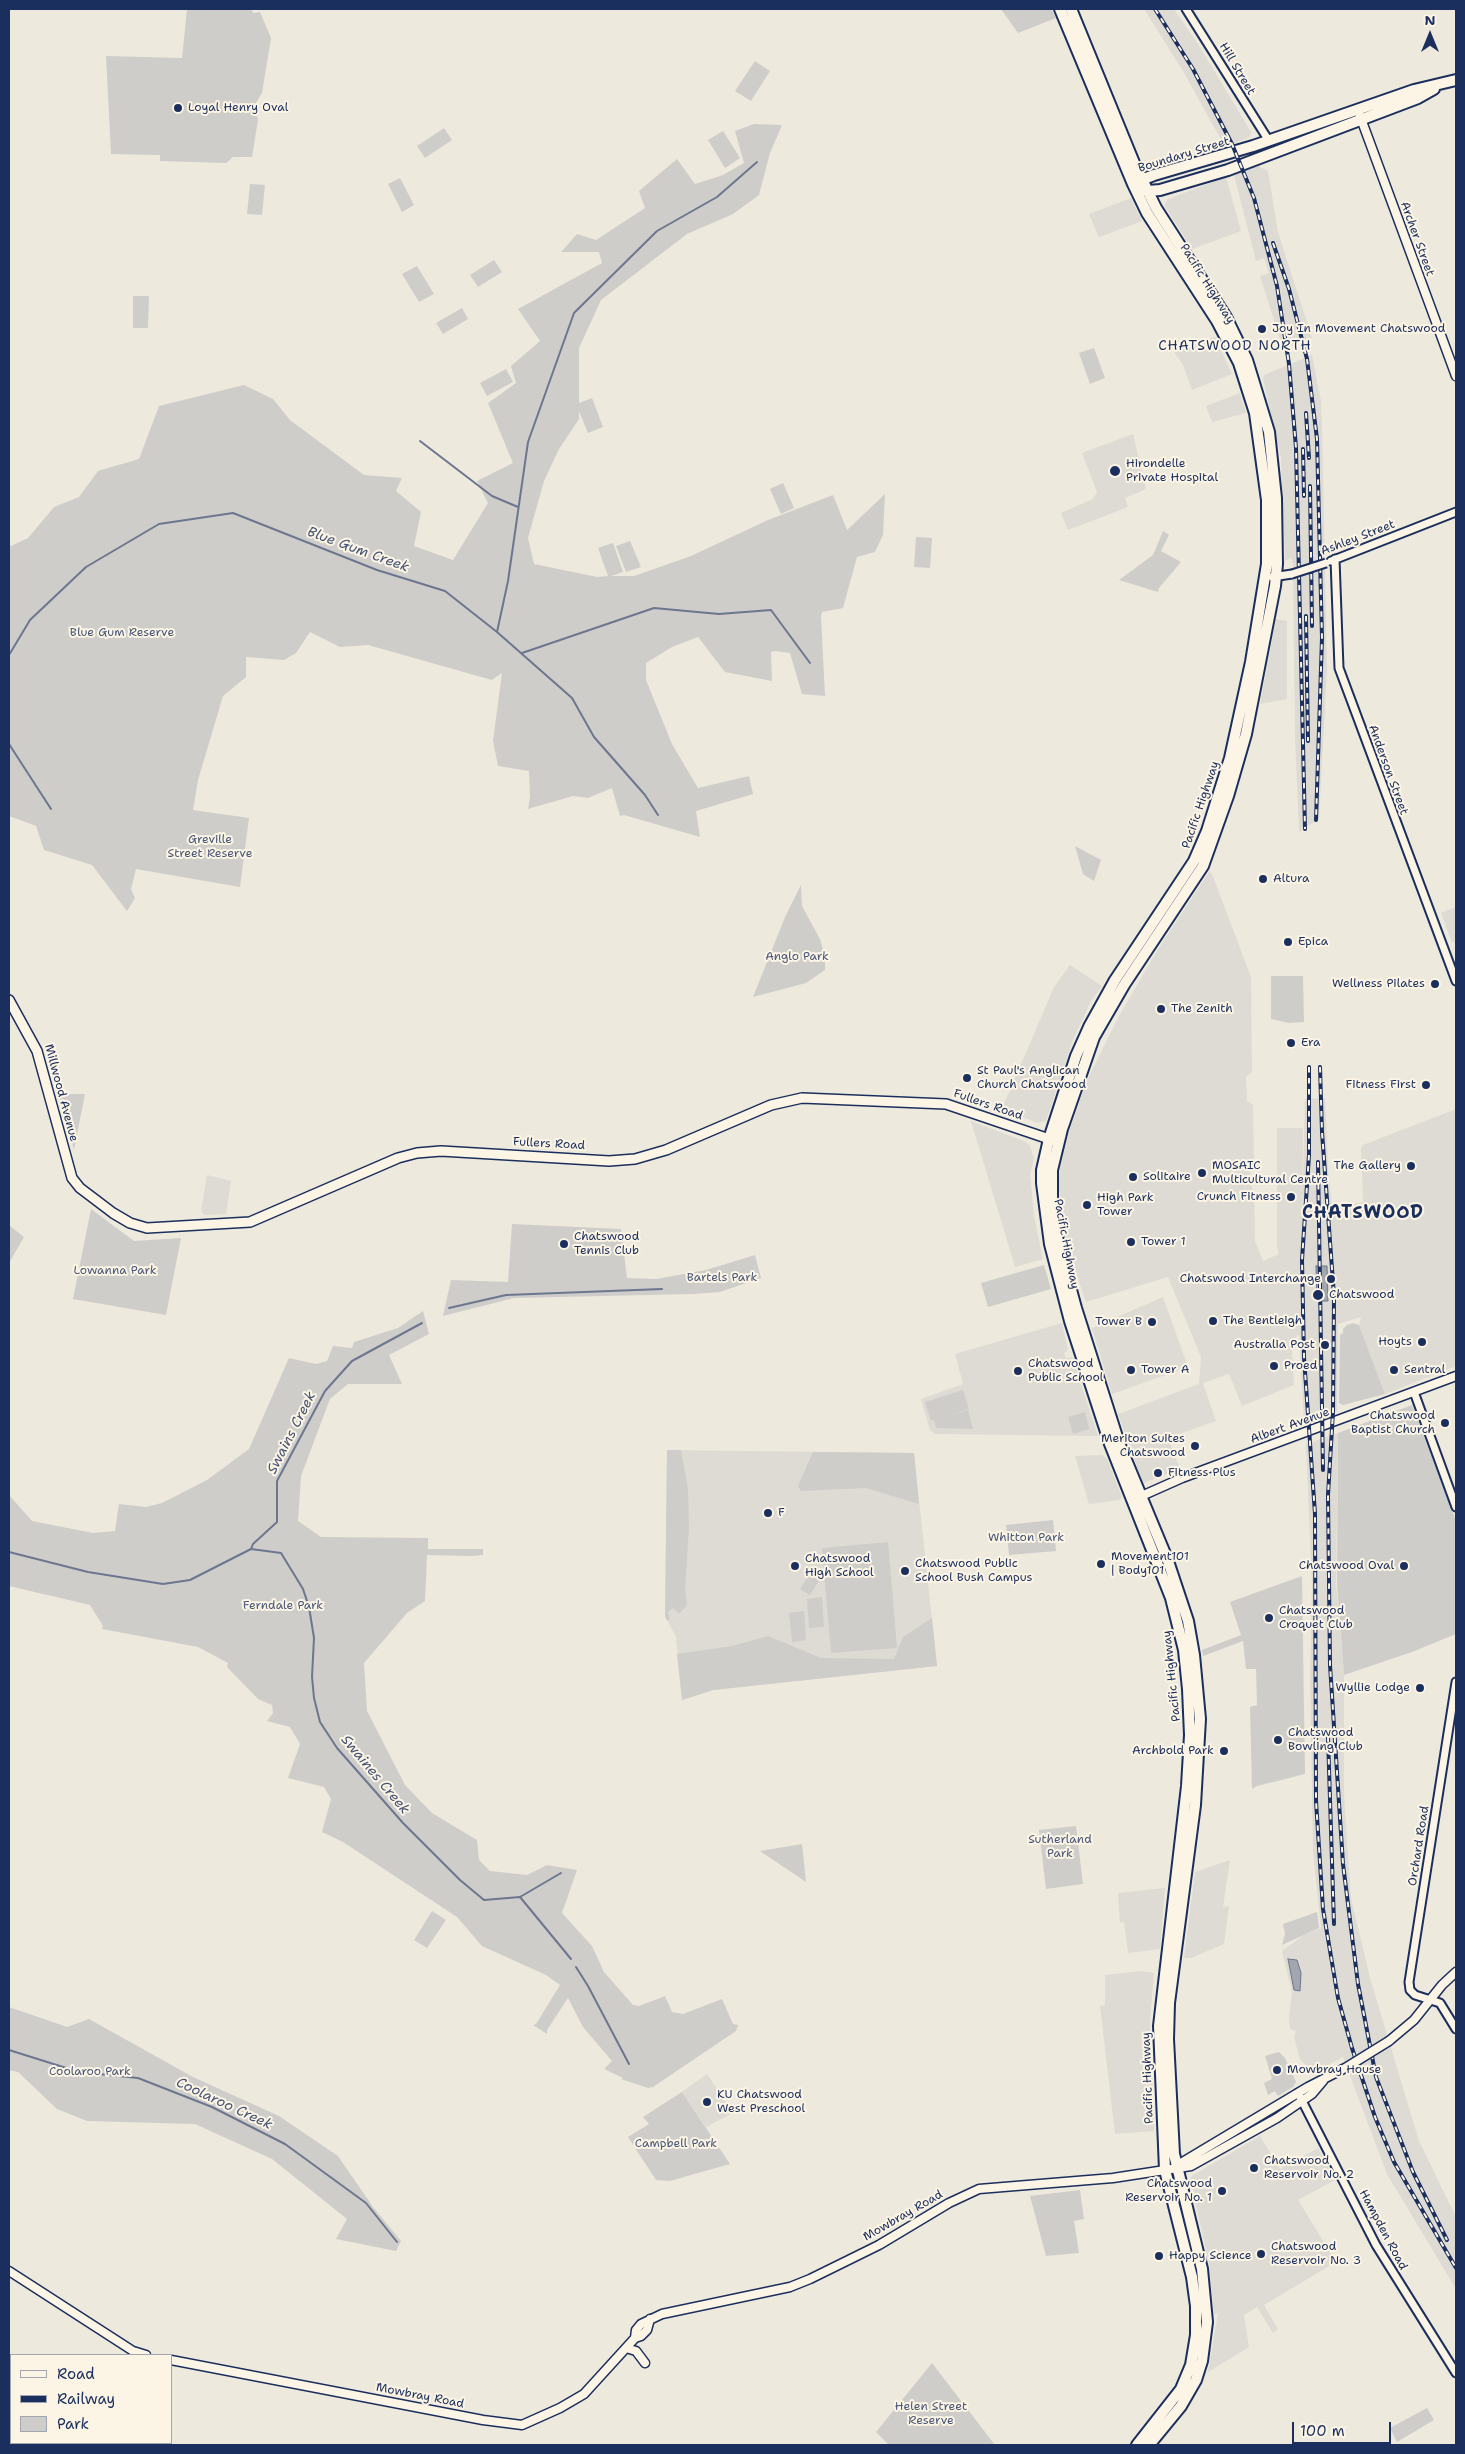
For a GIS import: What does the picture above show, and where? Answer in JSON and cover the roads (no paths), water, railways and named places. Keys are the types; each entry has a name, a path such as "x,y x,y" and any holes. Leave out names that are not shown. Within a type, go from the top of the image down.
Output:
{"highway":[{"name":"Pacific Highway","path":"1060,9 1137,182"},
{"name":"Pacific Highway","path":"1071,9 1150,218 1217,322 1239,364 1248,390 1259,435 1266,487 1271,577"},
{"name":"Boundary Street","path":"1137,182 1268,141 1418,98 1439,85 1456,80"},
{"name":"Boundary Street","path":"1137,182 1148,191 1163,189 1228,170 1359,114"},
{"name":"Pacific Highway","path":"1137,2445 1181,2388 1191,2365 1196,2335 1196,2306 1192,2278 1165,2170 1160,2010 1185,1805 1190,1725 1188,1689 1179,1623 1109,1415 1060,1249 1052,1191 1053,1140 1099,1028 1124,985 1203,866 1212,844 1246,734 1271,577 1274,464 1269,432 1258,390 1247,360 1226,317 1161,217 1148,191"},
{"name":"Pacific Highway","path":"1137,1498 1170,1568 1188,1621 1194,1656 1200,1719 1195,1805 1168,2020 1172,2131 1176,2166 1202,2268 1206,2305 1205,2342 1200,2369 1190,2392 1149,2445"}],"main road":[{"name":"Archer Street","path":"1359,114 1456,376"},
{"name":"Millwood Avenue","path":"9,1000 28,1032 39,1056 68,1168"},
{"name":"Fullers Road","path":"68,1168 77,1185 113,1213 134,1225 157,1228 240,1223 259,1219 379,1166 417,1153 441,1150 609,1161 635,1159 666,1150 771,1105 802,1098 946,1104 1053,1140"},
{"name":"Albert Avenue","path":"1137,1498 1456,1376"},
{"name":"Mowbray Road","path":"172,2360 483,2420 522,2425 579,2397 598,2380 635,2338 636,2330 641,2324 672,2312 790,2287 878,2245 949,2203 979,2189 1066,2183 1145,2174 1176,2166 1389,2041 1414,2020 1442,1985 1456,1972"},
{"name":"Mowbray Road","path":"1176,2166 1188,2167 1203,2161 1302,2101 1323,2080"},
{"path":"9,2271 133,2351 143,2354"},
{"path":"626,2348 636,2351 645,2363"}],"street":[{"name":"Hill Street","path":"1186,9 1268,141"},
{"name":"Ashley Street","path":"1271,577 1292,574 1326,563 1456,512"},
{"name":"Anderson Street","path":"1335,559 1339,668 1456,981"},
{"path":"1414,1392 1456,1508"},
{"name":"Orchard Road","path":"1456,1682 1409,1982 1410,1990 1415,1995 1442,2005 1456,2029"},
{"name":"Hampden Road","path":"1298,2093 1376,2245 1456,2373"}],"waterway":[{"path":"497,632 508,581 528,442 574,313 657,231 717,197 757,162"},
{"path":"420,441 492,496 518,507"},
{"name":"Blue Gum Creek","path":"9,655 30,620 86,567 159,524 233,513 377,570 445,591 497,632 572,698 594,737 645,795 658,815"},
{"path":"522,653 654,608 719,614 771,610 810,663"},
{"path":"9,744 51,809"},
{"path":"449,1308 506,1295 662,1289"},
{"name":"Swains Creek","path":"9,1552 88,1572 163,1584 190,1580 251,1549 253,1544 277,1522 277,1481 325,1391 352,1361 422,1323"},
{"name":"Swaines Creek","path":"251,1549 281,1553 303,1589 309,1607 314,1638 312,1677 314,1698 320,1722 337,1748 403,1823 460,1880 484,1900 520,1897 571,1959"},
{"path":"520,1897 561,1873"},
{"name":"Swaines Creek","path":"576,1967 629,2064"},
{"name":"Coolaroo Creek","path":"9,2050 79,2072 138,2078 212,2107 285,2144 366,2203 397,2242"}],"railway":[{"path":"1155,9 1193,69 1232,144 1254,198 1277,286 1289,364 1296,448 1305,829"},
{"path":"1273,243 1289,289 1307,359 1317,439 1322,638 1316,820"},
{"path":"1306,413 1309,458"},
{"path":"1303,449 1304,496"},
{"path":"1310,486 1312,626"},
{"path":"1306,616 1308,741"},
{"path":"1309,1067 1309,1155 1302,1260 1304,1357 1315,1514 1316,1801 1323,1909 1338,1998 1375,2117 1394,2162 1456,2268"},
{"path":"1320,1067 1322,1132 1334,1296 1333,1412 1328,1495 1330,1665 1343,1864 1358,1984 1376,2077 1413,2172 1447,2240"},
{"path":"1318,1162 1323,1470"},
{"path":"1328,1737 1334,1924"}],"place":[{"name":"Loyal Henry Oval","path":"178,108"},
{"name":"Joy In Movement Chatswood","path":"1262,329"},
{"name":"Hirondelle Private Hospital","path":"1115,471"},
{"name":"Altura","path":"1263,879"},
{"name":"Epica","path":"1288,942"},
{"name":"Wellness Pilates","path":"1435,984"},
{"name":"The Zenith","path":"1161,1009"},
{"name":"Era","path":"1291,1043"},
{"name":"St Paul's Anglican Church Chatswood","path":"967,1078"},
{"name":"Fitness First","path":"1426,1085"},
{"name":"The Gallery","path":"1411,1166"},
{"name":"MOSAIC Multicultural Centre","path":"1202,1173"},
{"name":"Solitaire","path":"1133,1177"},
{"name":"Crunch Fitness","path":"1291,1197"},
{"name":"High Park Tower","path":"1087,1205"},
{"name":"Tower 1","path":"1131,1242"},
{"name":"Chatswood Tennis Club","path":"564,1244"},
{"name":"Chatswood Interchange","path":"1331,1279"},
{"name":"Chatswood","path":"1318,1295"},
{"name":"The Bentleigh","path":"1213,1321"},
{"name":"Tower B","path":"1152,1322"},
{"name":"Hoyts","path":"1422,1342"},
{"name":"Australia Post","path":"1325,1345"},
{"name":"Proed","path":"1274,1366"},
{"name":"Tower A","path":"1131,1370"},
{"name":"Sentral","path":"1394,1370"},
{"name":"Chatswood Public School","path":"1018,1371"},
{"name":"Chatswood Baptist Church","path":"1445,1423"},
{"name":"Meriton Suites Chatswood","path":"1195,1446"},
{"name":"Fitness Plus","path":"1158,1473"},
{"name":"F","path":"768,1513"},
{"name":"Movement101 | Body101","path":"1101,1564"},
{"name":"Chatswood High School","path":"795,1566"},
{"name":"Chatswood Oval","path":"1404,1566"},
{"name":"Chatswood Public School Bush Campus","path":"905,1571"},
{"name":"Chatswood Croquet Club","path":"1269,1618"},
{"name":"Wyllie Lodge","path":"1420,1688"},
{"name":"Chatswood Bowling Club","path":"1278,1740"},
{"name":"Archbold Park","path":"1224,1751"},
{"name":"Mowbray House","path":"1277,2070"},
{"name":"KU Chatswood West Preschool","path":"707,2102"},
{"name":"Chatswood Reservoir No. 2","path":"1254,2168"},
{"name":"Chatswood Reservoir No. 1","path":"1222,2191"},
{"name":"Chatswood Reservoir No. 3","path":"1261,2254"},
{"name":"Happy Science","path":"1159,2256"}],"district":[{"name":"CHATSWOOD NORTH","path":"1235,346"},
{"name":"CHATSWOOD","path":"1363,1213"}],"park label":[{"name":"Blue Gum Reserve","path":"122,633"},
{"name":"Greville Street Reserve","path":"210,847"},
{"name":"Anglo Park","path":"797,957"},
{"name":"Lowanna Park","path":"115,1271"},
{"name":"Bartels Park","path":"722,1278"},
{"name":"Whitton Park","path":"1026,1538"},
{"name":"Ferndale Park","path":"283,1606"},
{"name":"Sutherland Park","path":"1060,1847"},
{"name":"Coolaroo Park","path":"90,2072"},
{"name":"Campbell Park","path":"676,2144"},
{"name":"Helen Street Reserve","path":"931,2414"}]}
